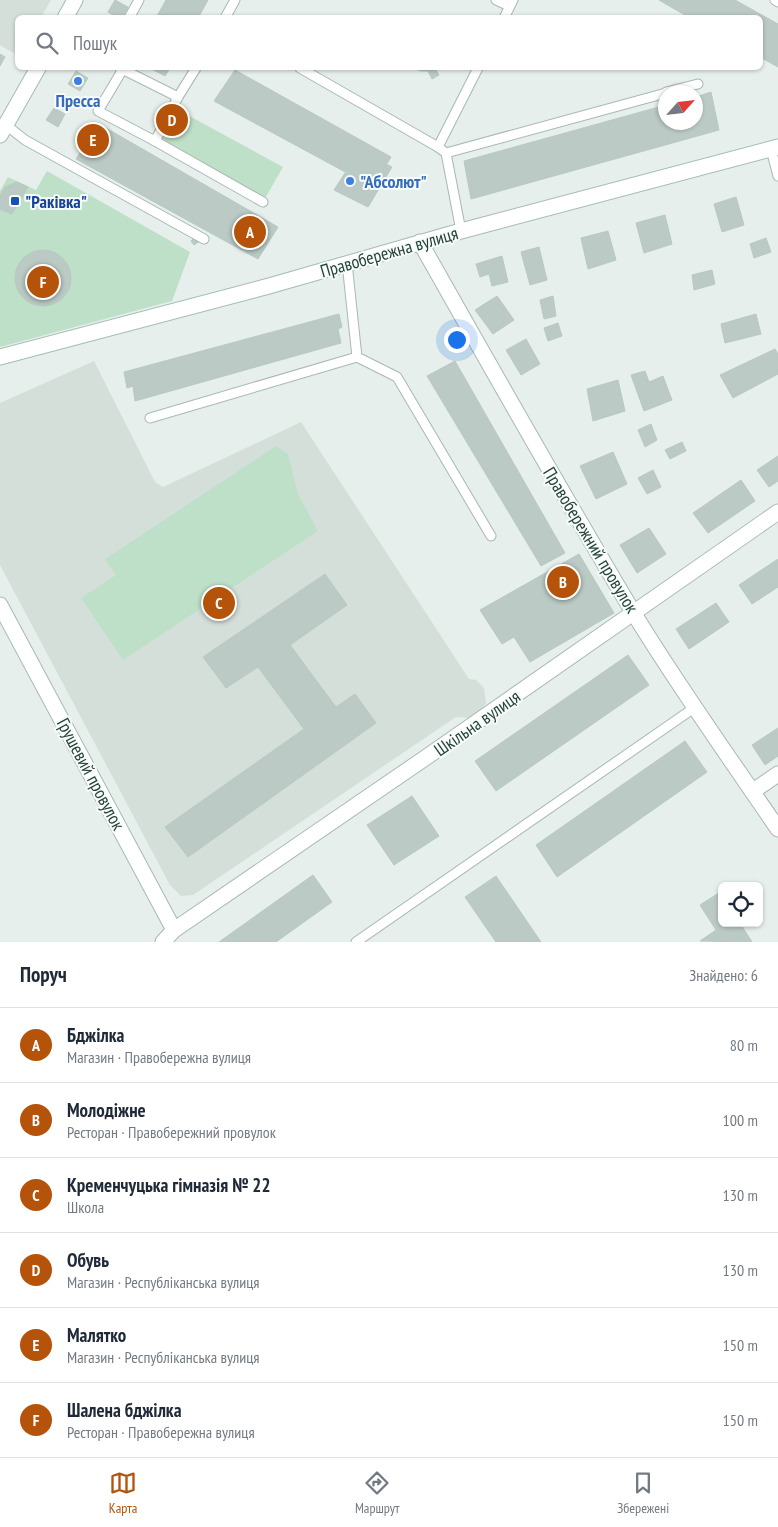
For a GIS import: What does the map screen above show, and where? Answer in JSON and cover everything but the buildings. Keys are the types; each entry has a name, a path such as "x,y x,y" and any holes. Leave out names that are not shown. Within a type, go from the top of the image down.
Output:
{"street":[{"path":"68,15 75,0"},
{"path":"2,127 37,70"},
{"name":"Правобережна вулиця","path":"0,358 269,286 420,242 775,148"},
{"name":"Правобережний провулок","path":"420,242 634,614 694,708 778,828"},
{"name":"Шкільна вулиця","path":"174,930 634,614 778,512"},
{"name":"Грушевий провулок","path":"0,605 174,930"},
{"path":"752,791 778,774"},
{"path":"163,942 174,930"}],"lane":[{"path":"131,15 139,0"},
{"path":"227,15 235,0"},
{"path":"496,0 511,3 505,15"},
{"path":"120,70 98,111 263,202"},
{"path":"125,70 178,97"},
{"path":"155,141 195,70"},
{"path":"303,70 446,153 461,231"},
{"path":"438,147 477,70"},
{"path":"446,153 658,95"},
{"path":"2,127 204,239"},
{"path":"775,148 778,176"},
{"path":"347,263 357,357"},
{"path":"150,418 357,357 397,378 491,536"},
{"path":"356,942 694,708"}],"shaded area":[{"path":"0,0 51,0 42,15 15,15 15,54 0,45"},
{"path":"94,361 155,482 163,487 301,422 469,679 476,680 484,688 486,703 482,710 471,718 456,717 193,895 181,896 170,885 0,565 0,403"}],"green space":[{"path":"173,107 283,167 263,202 155,141"},
{"path":"47,171 190,252 172,301 0,347 0,191 8,177 36,190"},
{"path":"276,446 288,454 298,494 318,531 123,660 81,598 116,575 105,559"}],"place":[{"name":"Пресса","path":"78,81"},
{"name":"Обувь","path":"172,120"},
{"name":"Малятко","path":"93,140"},
{"name":"\"Абсолют\"","path":"350,181"},
{"name":"\"Раківка\"","path":"15,201"},
{"name":"Бджілка","path":"250,232"},
{"name":"Шалена бджілка","path":"43,282"},
{"name":"Молодіжне","path":"563,582"},
{"name":"Кременчуцька гімназія № 22","path":"219,603"}]}
